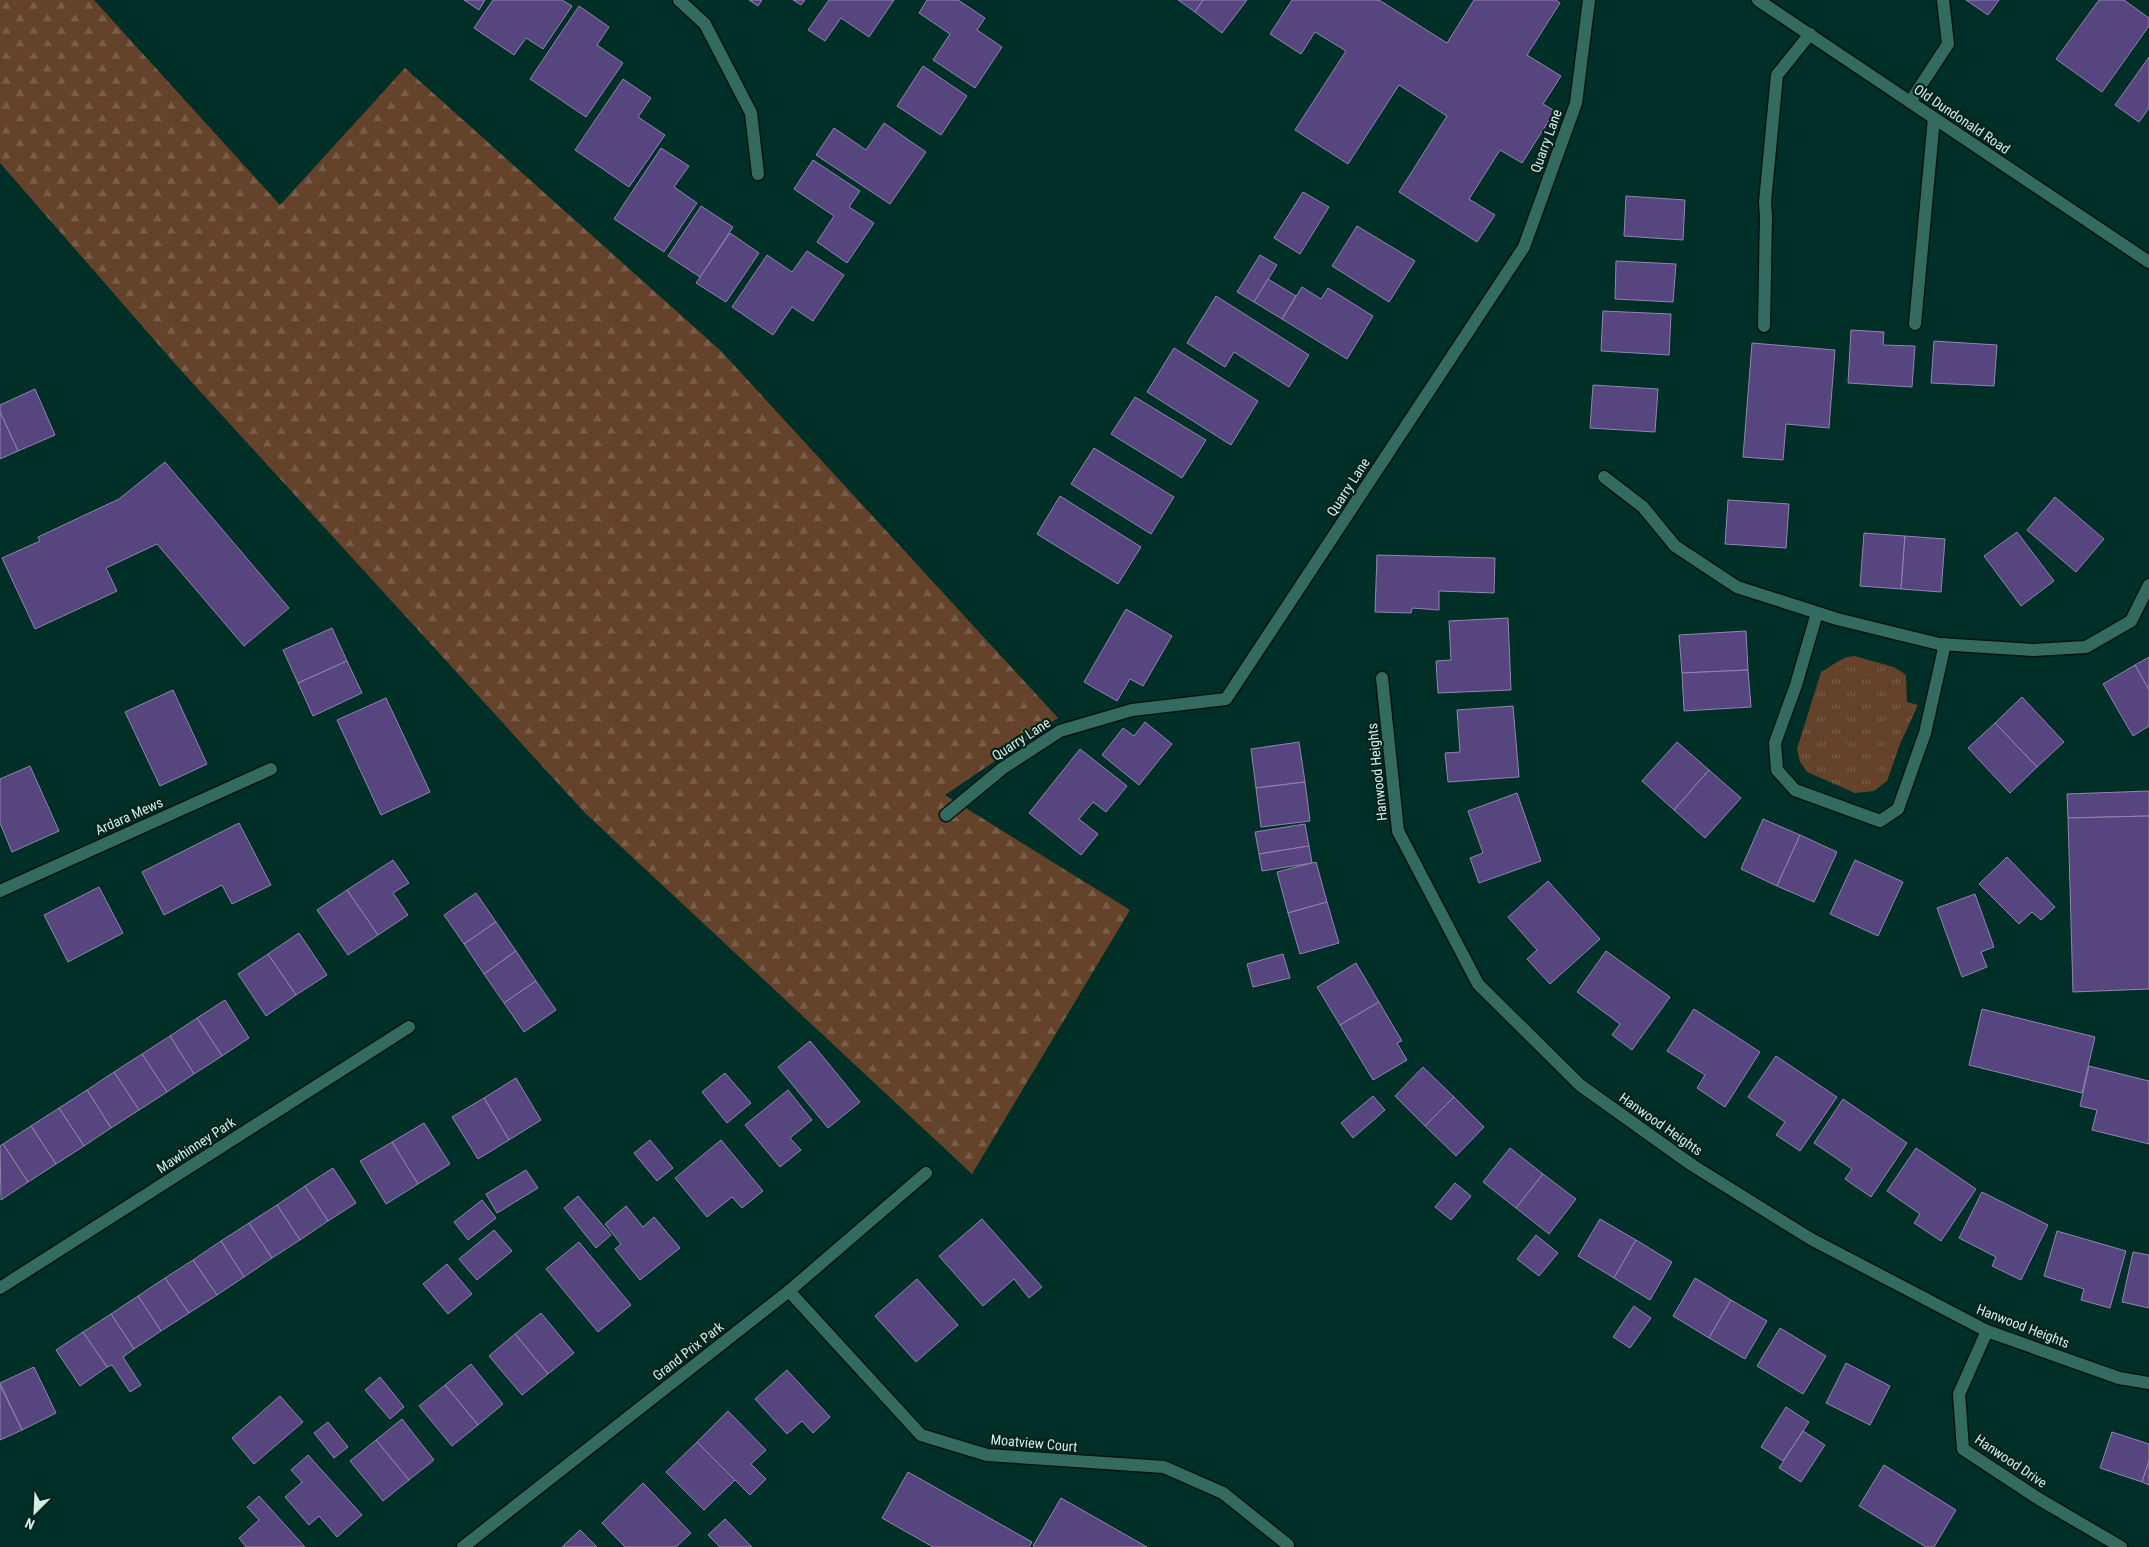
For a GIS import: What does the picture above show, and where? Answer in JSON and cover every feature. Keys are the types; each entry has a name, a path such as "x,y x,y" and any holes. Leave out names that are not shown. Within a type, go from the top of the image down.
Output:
{"street":[{"path":"679,0 705,24 751,113 758,174"},
{"name":"Quarry Lane","path":"946,815 1003,768 1060,731 1132,710 1226,699 1524,247 1576,103 1589,0"},
{"name":"Old Dundonald Road","path":"1758,0 2149,262"},
{"path":"1910,102 1948,44 1943,0"},
{"path":"1764,326 1766,216 1764,202 1777,75 1810,34"},
{"path":"1915,324 1934,118"},
{"path":"1604,477 1643,507 1675,546 1737,587 1818,613 1945,644 2033,650 2086,646 2131,621 2149,585"},
{"path":"1818,613 1796,685 1775,743 1777,770 1795,790 1880,822 1898,808 1926,734 1945,644"},
{"name":"Hanwood Heights","path":"1382,678 1398,831 1478,984 1580,1085 1692,1165 1811,1239 1987,1331 2119,1378 2149,1384"},
{"name":"Ardara Mews","path":"0,891 271,769"},
{"name":"Mawhinney Park","path":"0,1288 409,1027"},
{"name":"Grand Prix Park","path":"464,1547 789,1291 926,1173"},
{"name":"Moatview Court","path":"789,1291 921,1435 988,1455 1164,1467 1223,1493 1288,1545"},
{"name":"Hanwood Drive","path":"1987,1331 1959,1394 1963,1449 2040,1499 2121,1547"}],"green space":[{"path":"0,0 94,0 280,205 405,68 721,351 1058,718 945,795 1130,910 972,1174 585,813 177,366 0,163"},
{"path":"1854,656 1894,667 1906,675 1907,702 1918,705 1900,744 1887,781 1874,791 1855,793 1807,772 1800,762 1797,749 1821,672 1841,660"}],"building":[{"path":"464,0 485,0 479,10"},
{"path":"493,0 562,0 572,6 543,49 526,38 514,55 474,28"},
{"path":"749,0 762,0 758,6"},
{"path":"793,0 805,0 801,5"},
{"path":"829,0 894,0 869,37 841,18 825,41 808,30"},
{"path":"927,0 958,0 985,18 977,30 1002,47 975,88 933,60 950,34 919,13"},
{"path":"1178,0 1203,0 1195,12"},
{"path":"1203,0 1247,0 1222,33 1195,12"},
{"path":"1292,0 1379,0 1447,43 1474,0 1556,0 1560,3 1527,55 1561,76 1543,104 1555,111 1522,163 1500,150 1469,199 1495,215 1477,242 1399,192 1447,116 1399,85 1348,164 1295,130 1346,51 1315,32 1301,54 1270,34"},
{"path":"1966,0 1999,0 1988,15"},
{"path":"2099,0 2124,0 2149,18 2149,26 2102,92 2056,59"},
{"path":"579,6 609,27 597,45 623,63 586,117 530,79"},
{"path":"2149,57 2149,108 2139,122 2115,105"},
{"path":"923,66 967,96 941,135 897,106"},
{"path":"623,79 651,98 638,117 665,135 629,187 575,150"},
{"path":"884,123 926,152 890,204 816,155 834,128 866,150"},
{"path":"661,148 689,166 674,187 697,203 664,252 614,219"},
{"path":"813,160 860,191 849,207 874,223 847,263 817,242 834,216 794,189"},
{"path":"1303,192 1329,207 1300,254 1274,238"},
{"path":"1626,196 1685,200 1683,240 1624,236"},
{"path":"701,206 733,227 700,277 668,256"},
{"path":"1357,226 1415,261 1389,302 1332,266"},
{"path":"730,233 759,253 726,302 696,283"},
{"path":"807,251 844,275 813,321 792,307 773,335 732,307 767,255 792,272"},
{"path":"1260,255 1277,265 1254,302 1237,292"},
{"path":"1616,261 1676,264 1673,302 1615,299"},
{"path":"1268,279 1296,296 1282,319 1254,302"},
{"path":"1302,287 1321,299 1328,288 1373,316 1347,359 1282,319"},
{"path":"1216,296 1309,355 1289,387 1234,352 1225,367 1187,343"},
{"path":"1603,311 1671,314 1669,355 1601,351"},
{"path":"1851,330 1884,332 1883,345 1915,346 1912,387 1848,383"},
{"path":"1934,341 1997,345 1994,386 1931,383"},
{"path":"1752,343 1835,350 1829,428 1786,424 1783,460 1743,457"},
{"path":"1174,348 1258,401 1231,445 1147,392"},
{"path":"1593,385 1658,389 1655,432 1590,428"},
{"path":"35,389 55,435 18,451 0,412 0,405"},
{"path":"1135,397 1206,440 1182,478 1111,434"},
{"path":"0,412 18,451 0,459"},
{"path":"1094,448 1174,497 1151,534 1071,484"},
{"path":"165,462 289,608 244,646 157,544 106,568 117,591 35,629 2,558 40,541 38,537 119,499"},
{"path":"1060,496 1141,547 1118,584 1037,534"},
{"path":"2055,497 2104,539 2076,572 2027,530"},
{"path":"1728,500 1789,504 1786,548 1725,544"},
{"path":"2017,532 2054,581 2021,606 1984,556"},
{"path":"1864,533 1905,536 1901,589 1860,586"},
{"path":"1905,536 1945,539 1941,592 1901,589"},
{"path":"1377,555 1495,558 1494,593 1439,591 1439,610 1412,608 1411,613 1375,612"},
{"path":"1126,609 1172,636 1143,686 1130,679 1117,701 1084,682"},
{"path":"1508,618 1511,690 1438,693 1436,661 1451,660 1449,621"},
{"path":"332,628 347,661 298,683 283,650"},
{"path":"1746,631 1748,670 1682,673 1679,635"},
{"path":"2149,657 2149,690 2135,665"},
{"path":"347,661 362,693 313,716 298,683"},
{"path":"2135,665 2149,690 2149,726 2133,736 2103,684"},
{"path":"1748,670 1751,707 1684,711 1682,673"},
{"path":"173,690 207,764 160,786 125,712"},
{"path":"2022,697 2064,742 2037,767 1995,723"},
{"path":"386,698 430,792 381,815 337,720"},
{"path":"1513,706 1519,777 1448,782 1445,753 1460,752 1457,710"},
{"path":"1145,722 1172,744 1139,785 1102,755 1123,728 1134,736"},
{"path":"1995,723 2037,767 2010,793 1968,748"},
{"path":"1299,742 1305,782 1256,788 1251,749"},
{"path":"1677,742 1709,770 1674,810 1642,781"},
{"path":"1080,749 1127,786 1106,812 1093,802 1079,819 1098,834 1081,855 1029,813"},
{"path":"30,766 59,831 12,852 0,823 0,779"},
{"path":"1709,770 1741,798 1705,838 1674,810"},
{"path":"1305,782 1310,821 1261,827 1256,788"},
{"path":"2149,791 2149,816 2068,818 2067,794"},
{"path":"1517,793 1541,861 1479,883 1470,858 1483,853 1468,811"},
{"path":"2149,816 2149,989 2073,992 2068,818"},
{"path":"1763,819 1800,835 1777,886 1741,869"},
{"path":"239,823 271,885 232,904 222,885 164,915 142,872"},
{"path":"1305,824 1309,846 1259,854 1255,832"},
{"path":"1800,835 1837,852 1814,902 1777,886"},
{"path":"1309,846 1312,863 1262,871 1259,854"},
{"path":"2007,857 2055,907 2041,920 2032,912 2019,924 1979,884"},
{"path":"393,860 409,883 393,893 408,915 378,935 347,890"},
{"path":"1855,860 1903,882 1878,936 1830,914"},
{"path":"1316,862 1327,902 1288,913 1277,872"},
{"path":"1548,881 1600,939 1550,984 1527,959 1537,950 1508,917"},
{"path":"99,887 123,933 68,962 44,915"},
{"path":"347,890 378,935 348,955 317,910"},
{"path":"476,893 496,922 464,944 444,915"},
{"path":"1975,894 1994,947 1981,952 1987,967 1962,977 1937,908"},
{"path":"1327,902 1339,943 1300,954 1288,913"},
{"path":"496,922 516,951 484,974 464,944"},
{"path":"299,933 327,975 296,995 268,954"},
{"path":"516,951 536,981 504,1003 484,974"},
{"path":"1606,951 1670,997 1632,1050 1612,1035 1620,1024 1577,992"},
{"path":"268,954 296,995 266,1016 238,974"},
{"path":"1283,954 1290,978 1253,987 1247,964"},
{"path":"1356,963 1379,1002 1340,1025 1317,987"},
{"path":"536,981 556,1010 524,1032 504,1003"},
{"path":"225,1000 249,1038 222,1056 197,1018"},
{"path":"1379,1002 1402,1041 1397,1043 1407,1060 1373,1080 1340,1025"},
{"path":"1694,1009 1760,1052 1725,1107 1697,1088 1705,1075 1667,1051"},
{"path":"1982,1009 2095,1037 2082,1093 1969,1065"},
{"path":"197,1018 222,1056 194,1074 170,1036"},
{"path":"170,1036 194,1074 167,1092 142,1054"},
{"path":"810,1041 860,1102 828,1128 778,1067"},
{"path":"142,1054 167,1092 139,1110 114,1072"},
{"path":"1776,1056 1837,1097 1800,1151 1776,1135 1785,1122 1748,1097"},
{"path":"2089,1066 2149,1081 2149,1144 2092,1130 2097,1110 2080,1106"},
{"path":"1423,1067 1454,1097 1425,1126 1395,1096"},
{"path":"114,1072 139,1110 111,1128 87,1090"},
{"path":"725,1073 751,1103 727,1123 702,1092"},
{"path":"516,1078 541,1120 509,1140 484,1098"},
{"path":"87,1090 111,1128 84,1146 59,1108"},
{"path":"788,1090 812,1120 790,1138 801,1150 780,1167 745,1125"},
{"path":"1373,1096 1385,1110 1353,1138 1341,1123"},
{"path":"1454,1097 1484,1127 1456,1156 1425,1126"},
{"path":"484,1098 509,1140 478,1159 452,1117"},
{"path":"1843,1099 1907,1143 1871,1197 1845,1179 1852,1169 1814,1143"},
{"path":"59,1108 84,1146 56,1164 31,1126"},
{"path":"424,1123 450,1164 418,1184 392,1142"},
{"path":"31,1126 56,1164 28,1182 3,1144"},
{"path":"650,1140 673,1168 657,1181 634,1153"},
{"path":"721,1140 763,1191 742,1208 732,1197 707,1217 675,1178"},
{"path":"392,1142 418,1184 386,1204 360,1161"},
{"path":"3,1144 28,1182 1,1200 0,1146"},
{"path":"1510,1148 1543,1174 1516,1208 1483,1182"},
{"path":"1916,1148 1976,1189 1941,1241 1914,1223 1920,1214 1887,1191"},
{"path":"333,1168 356,1203 328,1221 305,1186"},
{"path":"526,1170 538,1188 497,1213 486,1194"},
{"path":"1543,1174 1576,1199 1549,1234 1516,1208"},
{"path":"1455,1183 1471,1196 1451,1220 1435,1207"},
{"path":"305,1186 328,1221 300,1240 277,1205"},
{"path":"1982,1192 2048,1225 2021,1280 1992,1266 1996,1257 1959,1238"},
{"path":"578,1196 611,1235 596,1248 564,1208"},
{"path":"482,1200 496,1218 468,1240 454,1222"},
{"path":"277,1205 300,1240 272,1258 249,1223"},
{"path":"626,1206 643,1227 654,1217 680,1248 640,1280 615,1249 621,1244 605,1224"},
{"path":"982,1219 1042,1287 1029,1298 1014,1279 983,1306 939,1256"},
{"path":"1600,1219 1636,1240 1614,1278 1578,1256"},
{"path":"249,1223 272,1258 244,1277 221,1241"},
{"path":"494,1230 512,1251 477,1280 459,1259"},
{"path":"2057,1231 2126,1251 2110,1308 2081,1300 2084,1289 2044,1276"},
{"path":"1536,1235 1558,1253 1539,1276 1517,1259"},
{"path":"1636,1240 1672,1262 1650,1300 1614,1278"},
{"path":"221,1241 244,1277 217,1295 193,1260"},
{"path":"579,1242 631,1305 598,1332 546,1269"},
{"path":"2133,1252 2149,1255 2149,1308 2122,1302"},
{"path":"193,1260 217,1295 189,1313 165,1278"},
{"path":"447,1264 472,1294 448,1314 423,1284"},
{"path":"165,1278 189,1313 161,1331 138,1296"},
{"path":"1695,1278 1731,1300 1709,1338 1673,1316"},
{"path":"917,1279 958,1325 916,1362 875,1316"},
{"path":"138,1296 161,1331 134,1349 111,1314"},
{"path":"1731,1300 1767,1321 1745,1359 1709,1338"},
{"path":"1634,1306 1651,1318 1630,1348 1613,1337"},
{"path":"541,1313 574,1353 548,1374 515,1334"},
{"path":"111,1314 134,1349 123,1357 141,1385 130,1392 112,1365 107,1367 83,1332"},
{"path":"1780,1328 1826,1356 1803,1394 1757,1366"},
{"path":"83,1332 107,1367 80,1386 56,1350"},
{"path":"515,1334 548,1374 522,1395 489,1356"},
{"path":"1846,1363 1890,1386 1870,1425 1826,1403"},
{"path":"471,1364 503,1404 478,1425 445,1385"},
{"path":"34,1367 56,1413 22,1430 0,1383"},
{"path":"787,1370 830,1417 813,1433 802,1421 787,1434 755,1399"},
{"path":"380,1377 404,1407 390,1419 365,1390"},
{"path":"0,1385 22,1430 0,1440"},
{"path":"445,1385 478,1425 452,1446 419,1406"},
{"path":"280,1396 303,1422 254,1464 232,1438"},
{"path":"1786,1407 1809,1422 1783,1461 1761,1447"},
{"path":"728,1411 766,1450 751,1464 766,1479 750,1495 697,1442"},
{"path":"402,1419 434,1460 409,1480 376,1440"},
{"path":"328,1422 348,1447 334,1458 314,1433"},
{"path":"1803,1431 1825,1445 1801,1482 1779,1468"},
{"path":"2112,1432 2149,1444 2149,1461 2142,1482 2100,1468"},
{"path":"376,1440 409,1480 383,1501 350,1461"},
{"path":"697,1442 735,1480 704,1510 666,1472"},
{"path":"308,1455 362,1515 337,1537 319,1516 309,1525 285,1497 302,1482 291,1470"},
{"path":"2149,1461 2149,1485 2142,1482"},
{"path":"1884,1465 1956,1510 1934,1547 1926,1547 1859,1506"},
{"path":"908,1472 1032,1542 1029,1547 933,1547 882,1518"},
{"path":"643,1483 691,1533 676,1547 625,1547 602,1523"},
{"path":"259,1496 305,1547 246,1547 239,1538 259,1520 247,1507"},
{"path":"1061,1498 1147,1547 1033,1546"},
{"path":"725,1519 752,1547 720,1547 708,1535"},
{"path":"580,1530 597,1547 562,1547"}]}
